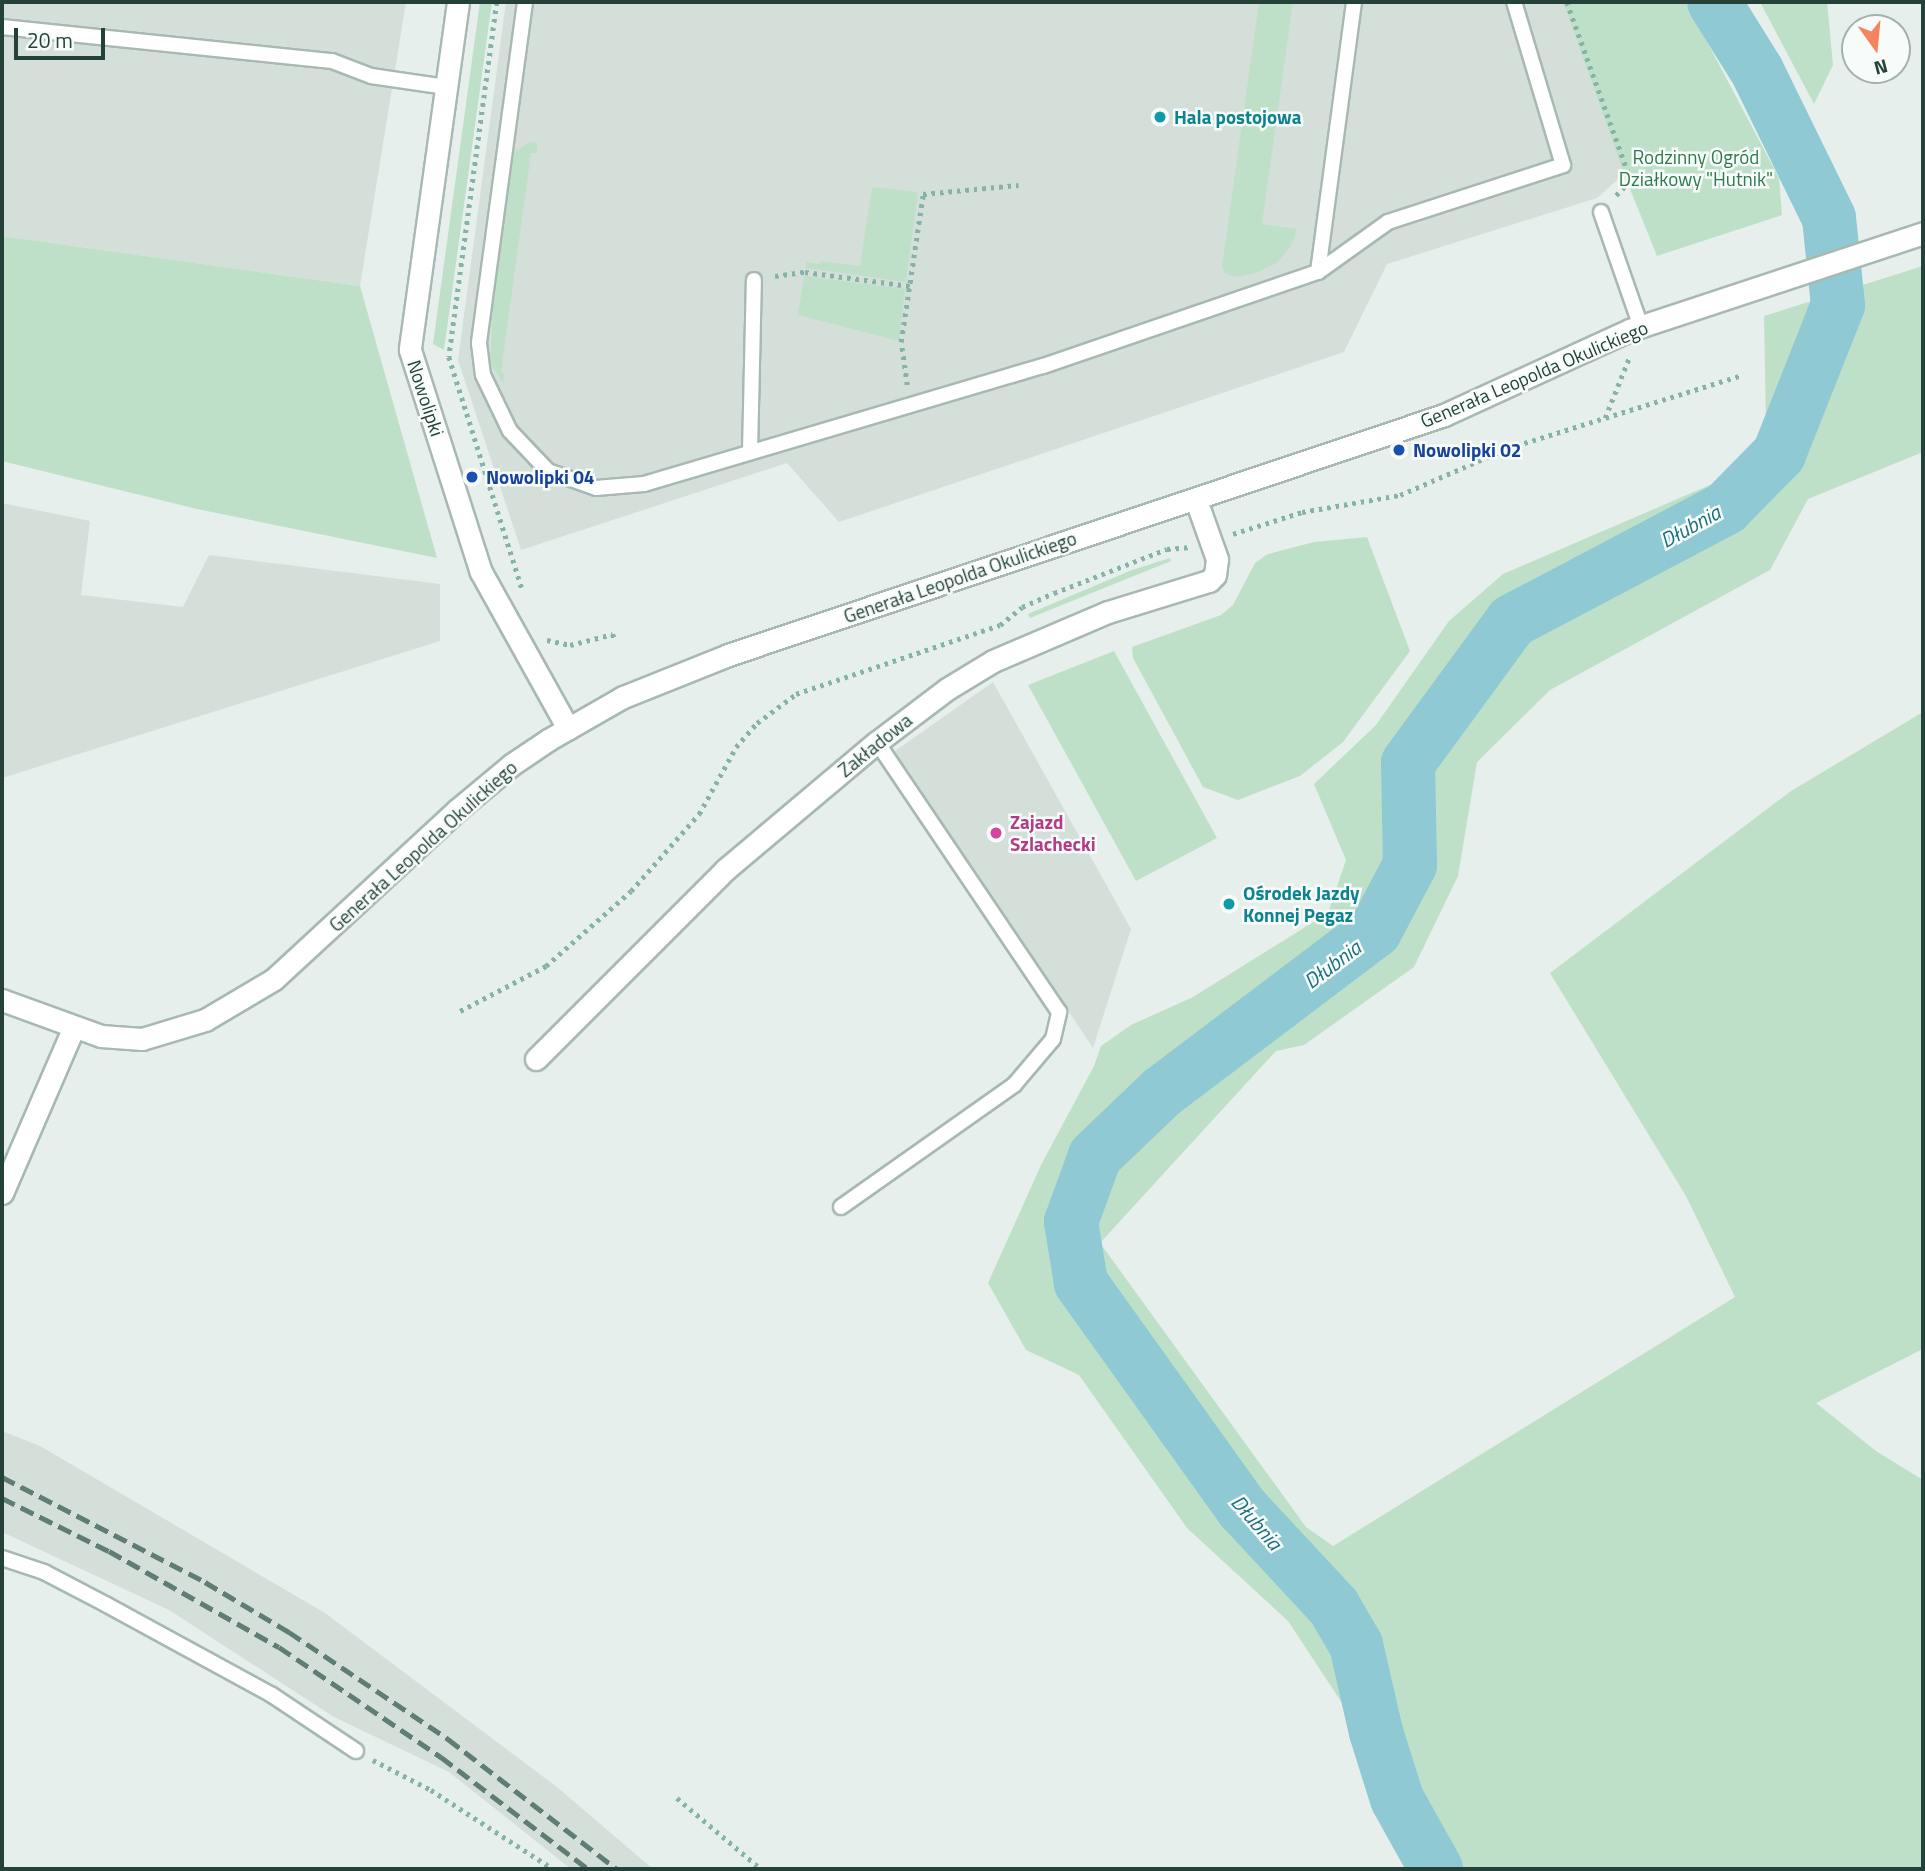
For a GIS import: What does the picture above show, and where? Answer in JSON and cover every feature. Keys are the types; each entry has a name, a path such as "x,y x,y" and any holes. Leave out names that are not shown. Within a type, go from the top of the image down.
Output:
{"main road":[{"name":"Nowolipki","path":"457,2 410,350 481,572 568,728"},
{"name":"Generała Leopolda Okulickiego","path":"2,1000 102,1035 142,1039 205,1020 274,979 457,810 512,765 568,728 623,697 693,667 1444,415 1642,327 1923,233"},
{"name":"Zakładowa","path":"536,1059 726,869 877,742 947,688 993,661 1108,612 1209,582 1215,575 1217,559 1196,500"},
{"path":"2,1193 74,1027"}],"lane":[{"path":"526,2 479,343 483,375 510,431 548,471 596,488 644,484 1043,366 1318,272 1388,222 1563,164 1514,2"},
{"path":"1318,272 1354,2"},
{"path":"2,27 332,61 371,76 446,88"},
{"path":"1601,212 1642,327"},
{"path":"750,453 754,279"},
{"path":"841,1208 1014,1085 1053,1040 1059,1012 877,742"},
{"path":"2,1558 44,1572 131,1618 272,1695 356,1751"}],"path":[{"path":"1567,2 1631,181 1627,185"},
{"path":"909,405 901,342 923,194 1019,186"},
{"path":"754,279 805,271 910,286"},
{"path":"1604,419 1642,327"},
{"path":"1228,536 1302,512 1400,495 1508,448 1742,375"},
{"path":"460,1011 546,966 631,891 699,814 736,747 757,723 796,694 1000,625 1022,607 1115,567 1167,549 1198,546"},
{"path":"536,634 546,640 570,645 613,634 615,642"},
{"path":"356,1751 431,1790 552,1869"},
{"path":"677,1798 761,1869"}],"shaded area":[{"path":"2,2 406,2 360,286 2,236"},
{"path":"506,2 1563,2 1624,174 1597,198 1387,264 1344,352 839,522 787,463 521,550 458,360"},
{"path":"2,503 90,521 81,595 183,607 209,555 440,584 440,641 2,778"},
{"path":"993,682 1131,929 1093,1048 895,751"},
{"path":"2,1431 40,1446 325,1613 557,1787 653,1869 571,1869 449,1772 334,1717 169,1610 2,1532"}],"green space":[{"path":"480,2 492,2 444,350 433,344"},
{"path":"1259,2 1293,2 1262,224 1297,229 1291,246 1277,263 1253,274 1235,277 1225,273 1222,266"},
{"name":"Rodzinny Ogród Działkowy \"Hutnik\"","path":"1563,2 1686,2 1779,178 1782,215 1657,256 1624,174"},
{"path":"1760,2 1827,2 1833,65 1814,104"},
{"path":"530,142 537,143 537,153 531,153 501,372 504,373 503,383 490,363 493,302 514,152"},
{"path":"872,187 918,192 906,282 806,268 806,262 820,264 821,261 860,266"},
{"path":"2,236 360,286 437,558 197,509 2,461"},
{"path":"1923,266 1923,452 1808,499 1770,570 1550,690 1477,762 1458,876 1414,967 1304,1045 1276,1051 1100,1243 1306,1527 1333,1546 1735,1297 1686,1196 1550,973 1791,791 1923,712 1923,1349 1816,1403 1876,1451 1923,1480 1923,1869 1461,1869 1342,1703 1288,1621 1187,1528 1079,1375 1026,1350 988,1283 1041,1165 1094,1066 1101,1046 1131,1025 1193,997 1328,913 1346,860 1314,784 1376,725 1449,621 1503,574 1740,472 1766,426 1764,316"},
{"path":"804,276 905,289 899,341 798,315"},
{"path":"1367,537 1410,651 1343,742 1300,776 1238,800 1203,787 1133,658 1132,647 1221,615 1233,605 1255,563 1268,554 1314,542"},
{"path":"1170,558 1171,561 1030,618 1028,614 1132,570"},
{"path":"1114,651 1217,838 1136,881 1028,685"}],"waterway":[{"name":"Dłubnia","path":"1436,1869 1397,1799 1376,1732 1356,1645 1334,1607 1242,1508 1081,1283 1071,1222 1095,1156 1162,1092 1375,931 1410,865 1408,763 1512,621 1726,508 1779,454 1838,305 1829,218 1757,71 1714,2"}],"railway":[{"path":"2,1477 205,1582 289,1632 448,1739 617,1869"},
{"path":"2,1498 109,1551 279,1647 441,1757 588,1869"}],"place":[{"name":"Hala postojowa","path":"1160,117"},
{"name":"Nowolipki 02","path":"1399,450"},
{"name":"Nowolipki 04","path":"472,477"},
{"name":"Zajazd Szlachecki","path":"996,833"},
{"name":"Ośrodek Jazdy Konnej Pegaz","path":"1229,904"}]}
